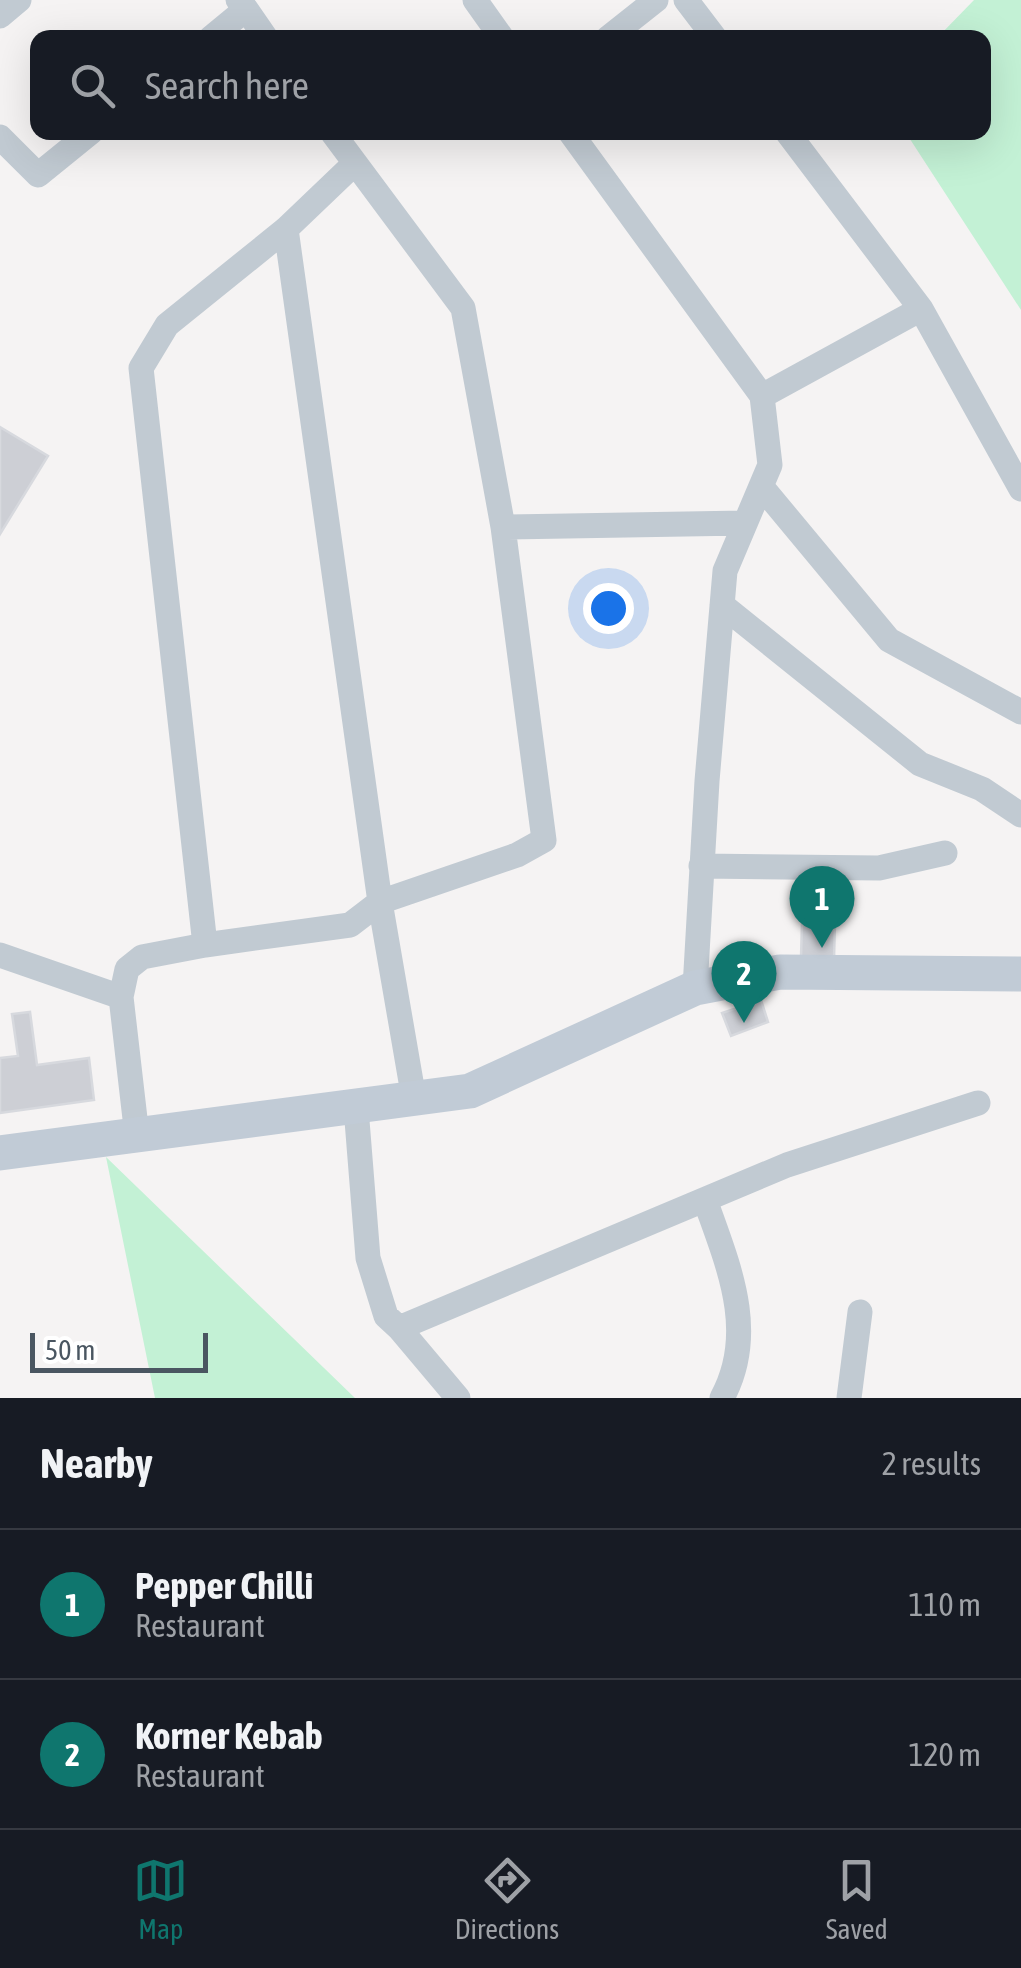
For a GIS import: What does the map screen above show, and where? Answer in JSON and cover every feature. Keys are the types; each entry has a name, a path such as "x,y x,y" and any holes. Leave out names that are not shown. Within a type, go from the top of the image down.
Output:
{"main road":[{"path":"0,1154 470,1091 694,988 780,972 1021,974"}],"street":[{"path":"0,16 19,0"},
{"path":"475,0 496,30"},
{"path":"618,30 656,0"},
{"path":"686,0 708,30"},
{"path":"219,30 242,5 260,30"},
{"path":"0,137 38,175 82,140"},
{"path":"138,1136 121,997 127,969 142,957 205,944 350,925 380,902 518,855 544,840 504,527 463,308 338,140"},
{"path":"576,140 762,396 770,465 725,571 700,866 694,988"},
{"path":"793,140 920,309 1021,489"},
{"path":"205,944 141,368 167,325 286,229 354,164"},
{"path":"286,229 380,902 414,1100"},
{"path":"762,396 920,309"},
{"path":"761,486 889,640 1021,712"},
{"path":"504,527 745,523"},
{"path":"722,605 920,764 982,789 1021,815"},
{"path":"700,866 879,868 945,853"},
{"path":"0,955 121,997"},
{"path":"399,1328 788,1165 978,1103"},
{"path":"356,1108 368,1258 386,1316 458,1398"},
{"path":"705,1200 734,1282 741,1321 734,1376 722,1398"},
{"path":"848,1398 860,1312"}],"green space":[{"path":"974,0 1021,0 1021,310 911,140 991,140 991,30 945,30"},
{"path":"106,1157 355,1398 155,1398"}],"building":[{"path":"0,427 48,456 0,534"},
{"path":"802,922 835,923 834,959 801,958"},
{"path":"761,1000 768,1022 731,1036 722,1013"},
{"path":"30,1012 37,1065 89,1058 94,1100 0,1113 0,1058 18,1056 12,1014"}],"place":[{"name":"Pepper Chilli","path":"822,948"},
{"name":"Korner Kebab","path":"744,1023"}]}
